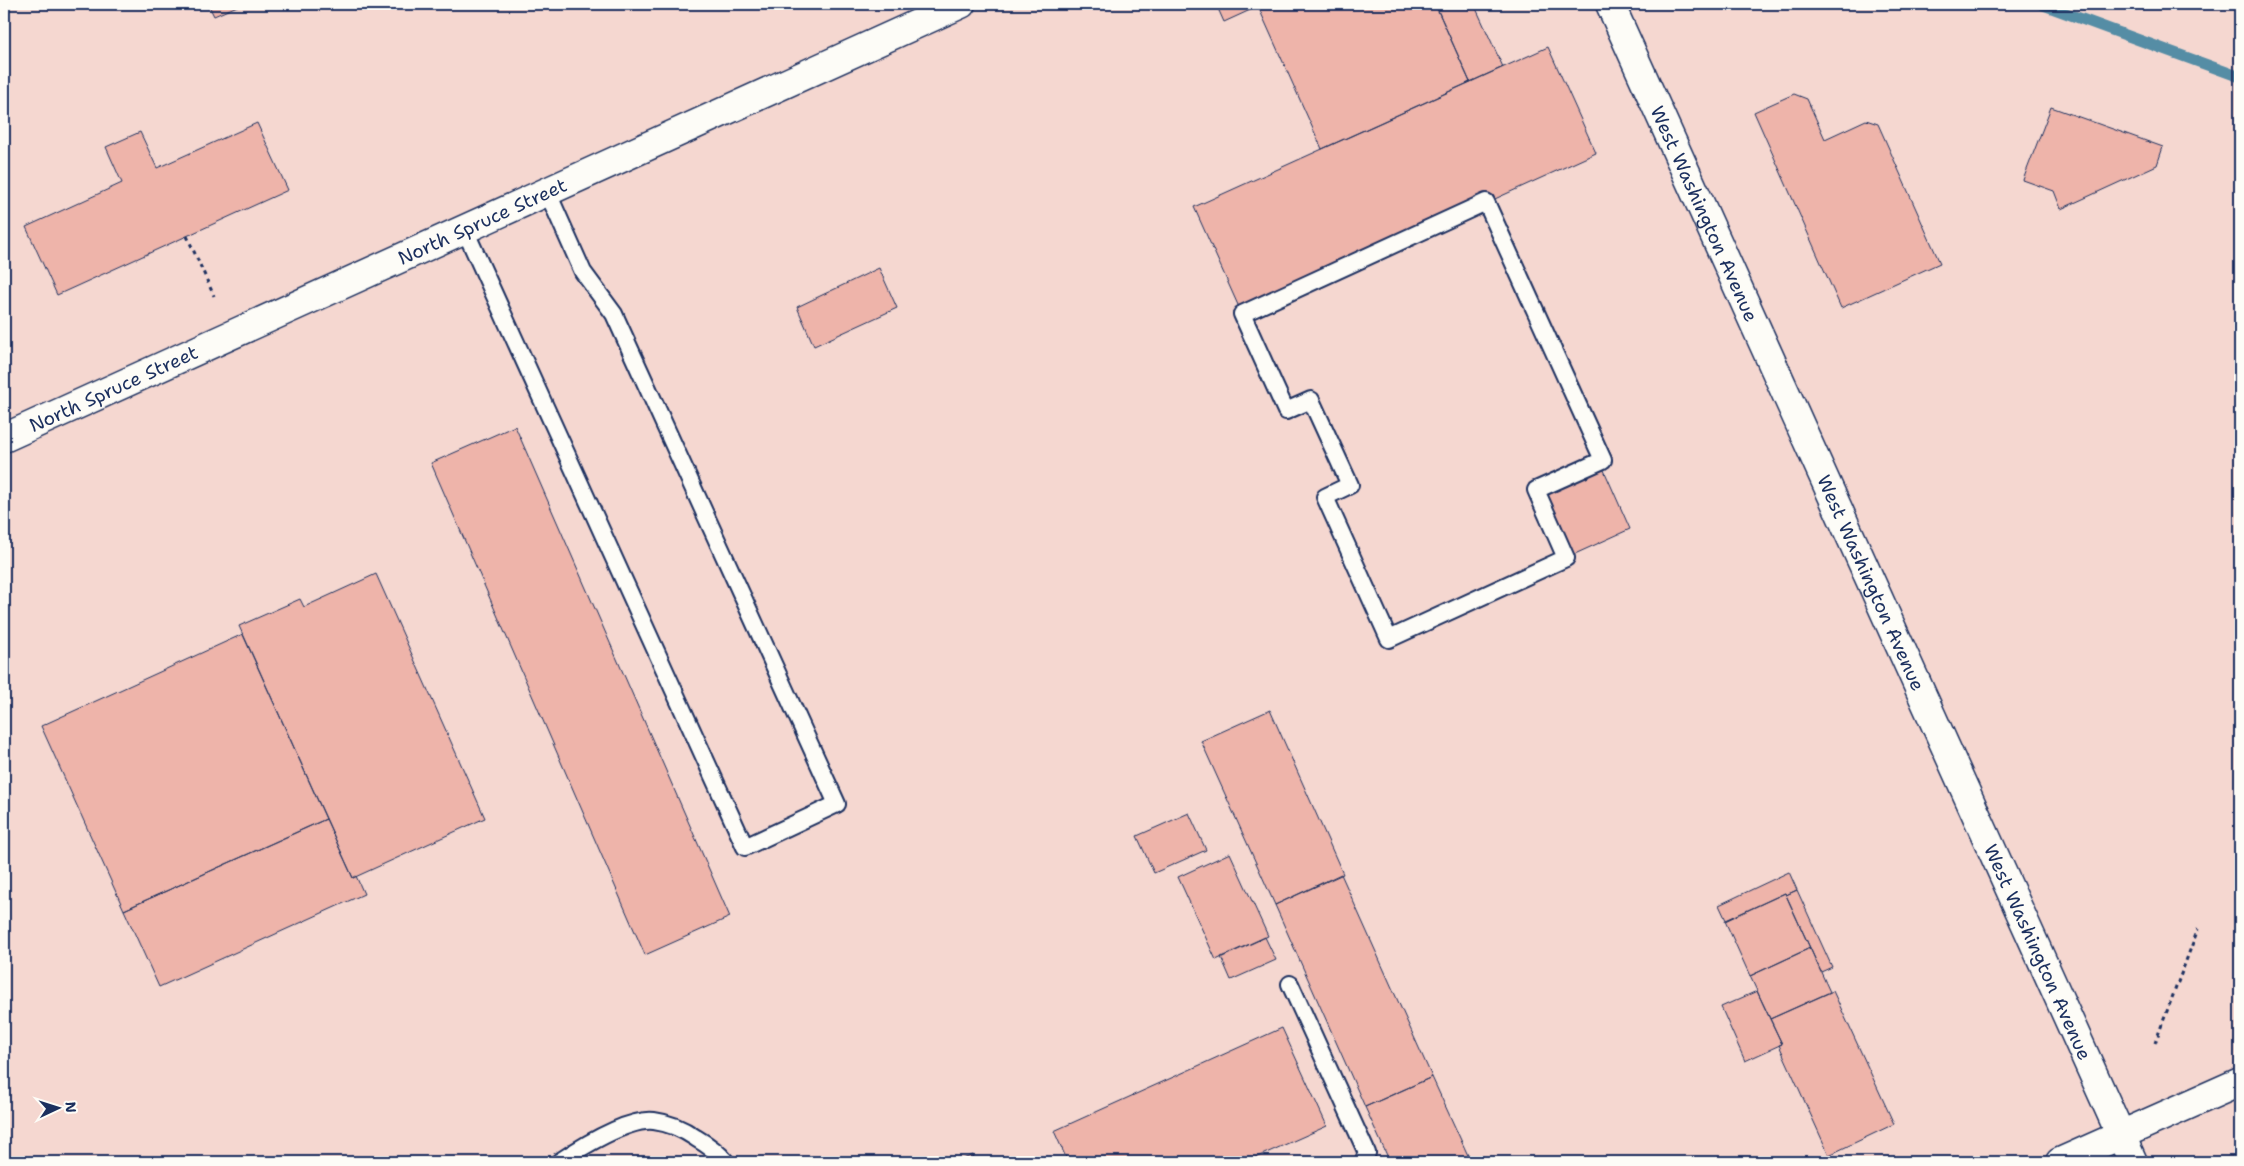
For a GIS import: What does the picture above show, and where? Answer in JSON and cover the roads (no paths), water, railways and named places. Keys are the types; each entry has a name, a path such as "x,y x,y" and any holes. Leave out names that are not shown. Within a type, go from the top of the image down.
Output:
{"main road":[{"name":"North Spruce Street","path":"4,438 960,4"},
{"name":"West Washington Avenue","path":"1610,4 2133,1162"},
{"path":"2060,1162 2240,1082"}],"lane":[{"path":"464,228 746,847 837,804 614,314 583,272 547,191"},
{"path":"1486,202 1604,460 1536,490 1566,558 1389,639 1325,497 1350,485 1311,400 1286,411 1242,314 1486,202"},
{"path":"1290,984 1367,1153 1363,1162"},
{"path":"559,1162 580,1148 617,1129 652,1121 680,1127 716,1150 726,1162"}],"waterway":[{"path":"2041,4 2240,77"}]}
